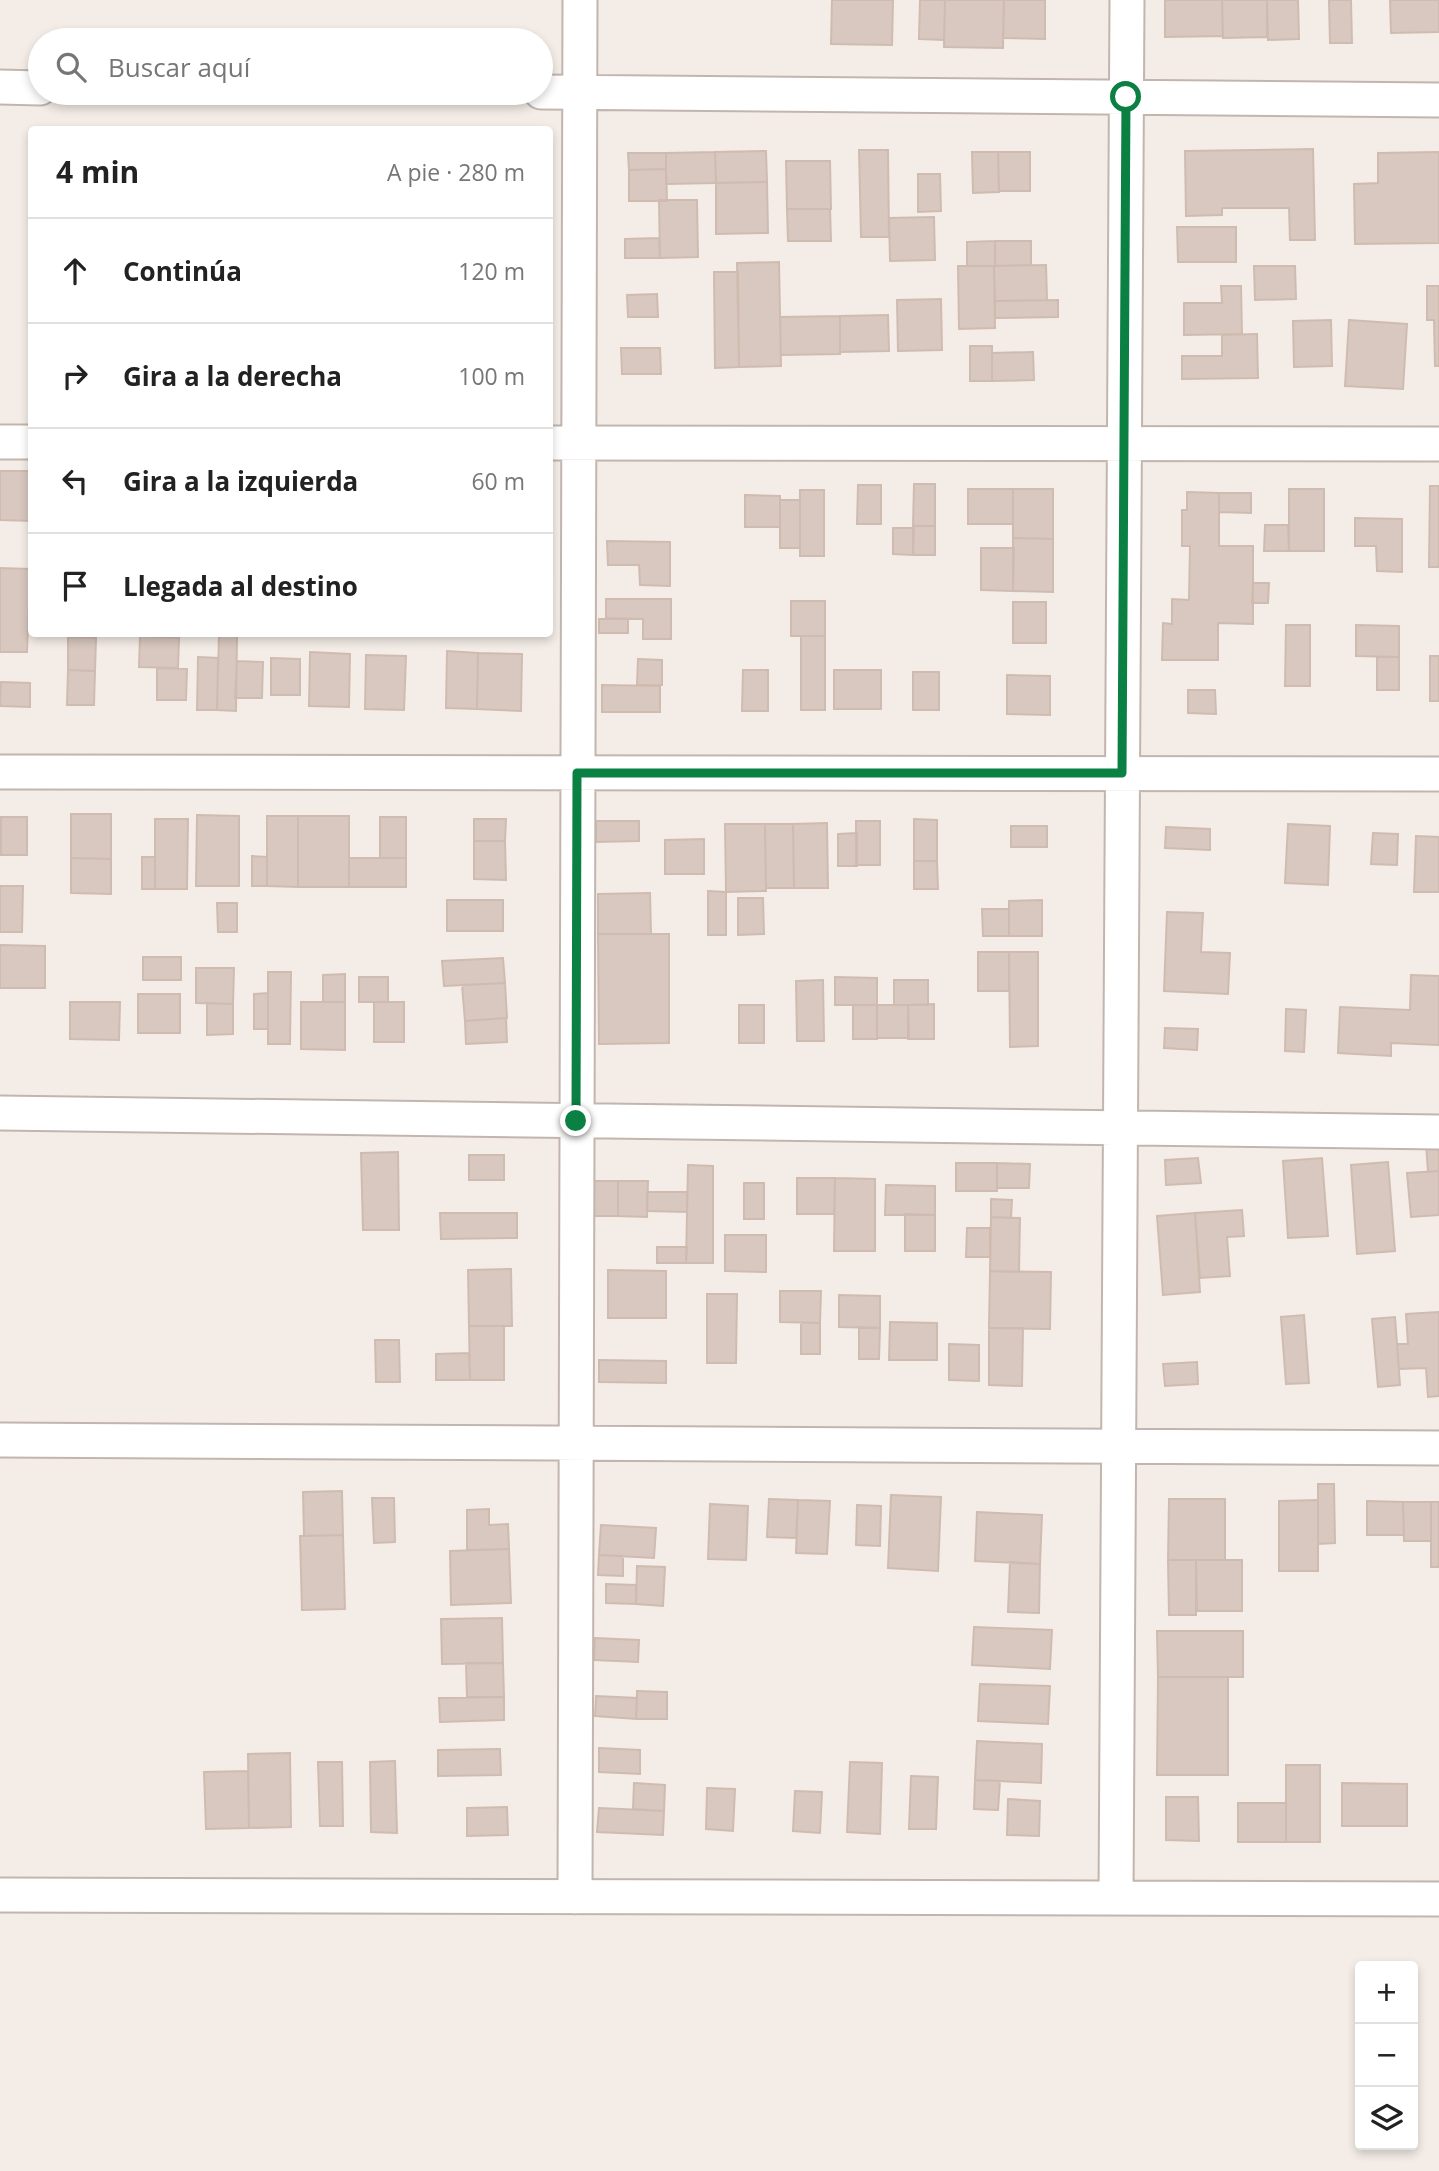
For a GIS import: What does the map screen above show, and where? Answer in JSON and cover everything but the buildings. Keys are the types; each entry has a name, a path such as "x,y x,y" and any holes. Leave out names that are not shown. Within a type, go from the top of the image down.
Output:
{"street":[{"path":"575,1897 577,773 564,443 579,92 580,0"},
{"path":"1116,1898 1127,0"},
{"path":"0,87 28,88"},
{"path":"553,92 1439,100"},
{"path":"0,442 28,442"},
{"path":"564,443 1439,444"},
{"path":"0,772 1439,774"},
{"path":"0,1113 1439,1132"},
{"path":"0,1440 1439,1448"},
{"path":"0,1895 1439,1899"}],"route":[{"path":"576,1121 577,773 1122,773 1126,97"}]}
